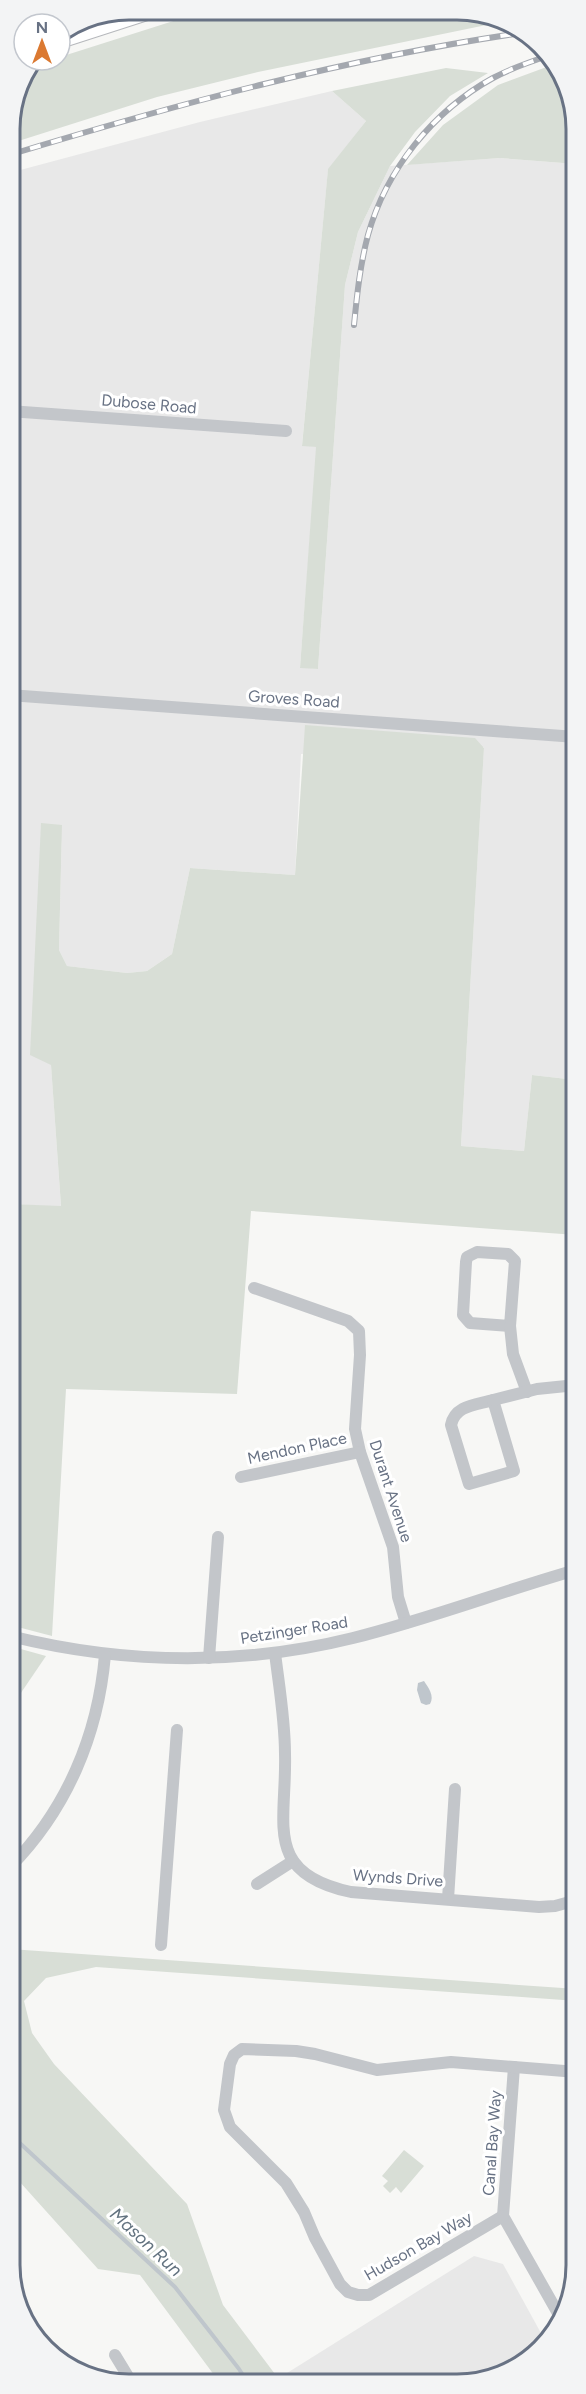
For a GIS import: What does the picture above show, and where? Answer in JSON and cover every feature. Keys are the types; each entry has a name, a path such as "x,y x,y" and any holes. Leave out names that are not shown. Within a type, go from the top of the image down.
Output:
{"highway":[{"path":"73,35 119,20"}],"street":[{"name":"Dubose Road","path":"20,412 286,431"},
{"name":"Groves Road","path":"20,696 566,735"},
{"path":"510,1326 470,1323 463,1315 466,1262 472,1253 508,1254 515,1261 510,1326 513,1354 526,1392"},
{"name":"Durant Avenue","path":"254,1288 348,1321 359,1331 360,1355 355,1429 360,1452 393,1547 398,1597 406,1623"},
{"path":"493,1400 514,1471 469,1484 452,1425 453,1417 459,1410 466,1407 493,1400 526,1392 566,1386"},
{"name":"Mendon Place","path":"241,1477 360,1452"},
{"path":"209,1658 218,1537"},
{"name":"Petzinger Road","path":"20,1638 105,1655 162,1659 275,1653 342,1640 406,1623 566,1573"},
{"path":"257,1884 293,1861 286,1846 282,1824 285,1745 275,1653"},
{"path":"20,1855 48,1823 86,1749 102,1683 105,1655"},
{"path":"162,1946 177,1731"},
{"path":"448,1899 455,1789"},
{"name":"Wynds Drive","path":"293,1861 312,1878 351,1892 539,1907 566,1903"},
{"name":"Hudson Bay Way","path":"503,2216 369,2295 348,2292 340,2284 304,2212 286,2183 243,2141 226,2119 224,2110 230,2064 234,2055 242,2049 315,2054 377,2070 451,2062 514,2067"},
{"path":"514,2067 566,2071"},
{"name":"Canal Bay Way","path":"514,2067 503,2216 557,2310"},
{"path":"116,2355 127,2374"}],"shaded area":[{"path":"177,20 471,20 489,24 258,72 157,97 20,141 20,115 36,72 72,72 72,53"},
{"path":"547,67 561,94 566,115 566,163 500,158 407,165 443,125 498,85"},
{"path":"446,68 488,73 450,96 415,132 390,166 358,232 345,285 318,669 300,668 316,447 302,446 328,169 366,121 332,91"},
{"path":"332,91 366,121 328,170 302,445 317,447 300,667 318,669 345,285 358,232 390,166 500,158 566,163 566,1079 532,1075 524,1151 461,1146 484,747 301,754 295,875 190,868 172,954 147,971 127,973 67,966 59,950 62,825 51,1064 61,1207 20,1205 20,170 200,122"},
{"path":"305,725 475,738 484,748 461,1146 524,1151 532,1075 566,1079 566,1234 251,1211 237,1394 66,1389 52,1636 20,1628 20,1204 61,1206 51,1065 30,1055 41,823 62,825 59,950 67,966 127,973 147,971 172,954 190,868 295,875"},
{"path":"20,1649 46,1656 20,1694"},
{"path":"424,1681 432,1698 430,1704 426,1705 421,1703 417,1690 418,1683"},
{"path":"20,1950 566,1988 566,2000 96,1967 46,1978 24,2001 32,2033 54,2064 187,2204 223,2305 275,2374 213,2374 140,2275 98,2269 20,2182"},
{"path":"404,2150 424,2166 401,2193 396,2187 390,2193 383,2186 388,2181 382,2176"},
{"path":"474,2256 503,2264 541,2334 518,2356 492,2369 471,2374 285,2374"}],"waterway":[{"name":"Mason Run","path":"20,2143 175,2287 242,2374"}],"railway":[{"path":"20,152 263,84 392,55 511,34"},
{"path":"354,325 368,235 376,211 400,165 415,144 451,107 493,78 540,58"}]}
